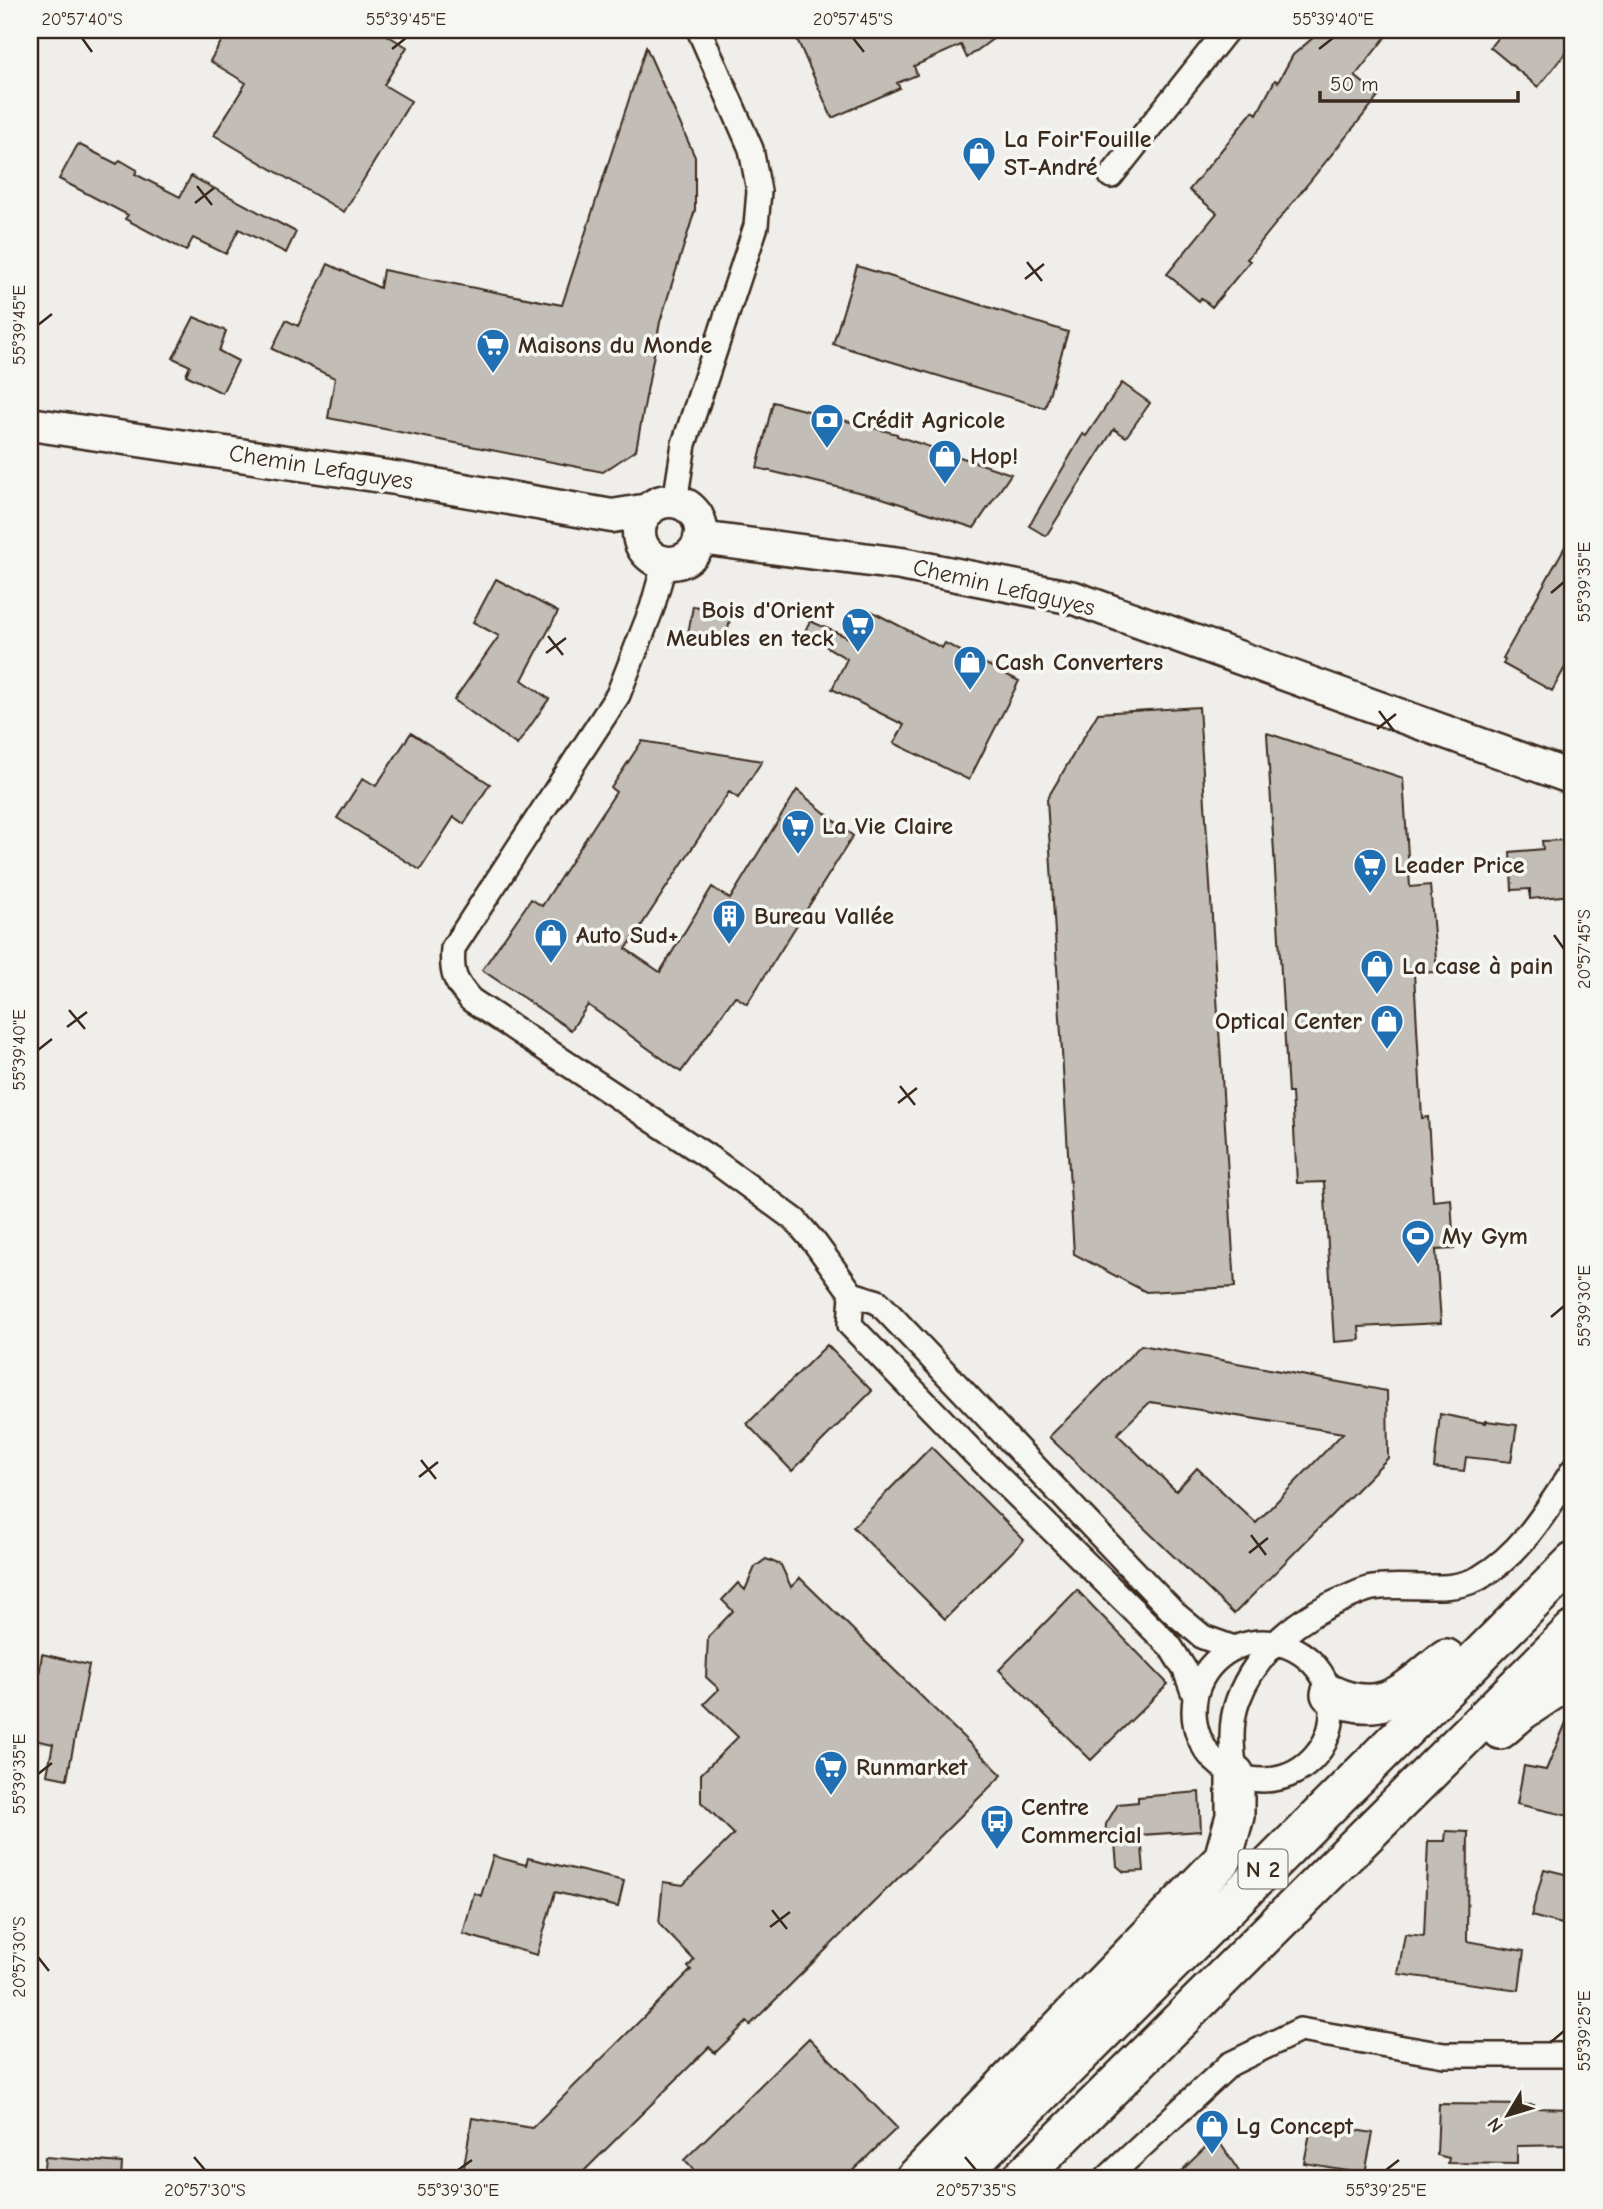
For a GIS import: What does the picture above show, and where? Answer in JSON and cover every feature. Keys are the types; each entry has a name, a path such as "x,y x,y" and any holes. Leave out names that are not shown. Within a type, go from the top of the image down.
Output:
{"highway":[{"path":"1330,1694 1362,1705 1381,1703 1408,1689 1573,1552"},
{"name":"N 2","path":"956,2179 1573,1562"},
{"name":"N 2","path":"1020,2179 1573,1630"},
{"path":"1255,1946 1522,1711 1573,1677"},
{"path":"914,2179 1223,1859 1235,1816 1235,1774"}],"main road":[{"name":"Chemin Lefaguyes","path":"30,424 395,478 612,516 662,506"},
{"path":"612,516 654,554 674,563 692,555 700,538 701,528 693,511 662,506 643,518 640,527 654,554"},
{"name":"Chemin Lefaguyes","path":"700,538 901,564 1074,598 1573,778"}],"street":[{"path":"662,506 756,226 759,191 751,149 699,30"},
{"path":"1111,176 1221,32"},
{"path":"654,554 652,608 618,695 453,948 451,969 458,986 471,1000 713,1160 795,1220 816,1243 852,1294 878,1302 1173,1612 1202,1637 1234,1648"},
{"path":"852,1294 850,1325 1170,1646 1185,1670 1195,1697"},
{"path":"1235,1774 1231,1738 1237,1702 1252,1671 1285,1633 1324,1606 1371,1588 1450,1586 1478,1578 1517,1548 1573,1470"},
{"path":"1255,1642 1276,1643 1295,1649 1311,1661 1323,1676 1330,1694 1332,1716 1327,1737 1316,1756 1299,1770 1279,1779 1256,1780 1224,1768 1208,1752 1199,1737 1194,1718 1195,1697 1203,1677 1216,1660 1234,1648 1255,1642"},
{"path":"1107,2179 1230,2064 1300,2030 1444,2055 1573,2055"}],"building":[{"path":"228,30 378,30 407,47 384,85 411,101 344,212 214,135 246,83 210,61"},
{"path":"793,30 1005,30 967,58 961,45 914,66 917,75 897,83 900,88 832,118"},
{"path":"1322,30 1391,30 1355,76 1379,96 1247,259 1250,261 1212,307 1201,298 1199,301 1167,274 1217,213 1189,190 1253,111 1257,114 1275,80 1278,82 1293,55"},
{"path":"1504,30 1573,30 1573,44 1538,87 1490,47"},
{"name":"Maisons du Monde","path":"646,47 695,157 695,210 660,322 636,450 603,472 328,418 335,378 272,349 286,320 298,326 328,264 380,288 383,270 562,305"},
{"path":"78,144 117,164 120,160 137,170 135,174 180,197 191,176 296,232 286,253 239,229 226,254 193,238 186,251 125,219 128,215 59,179"},
{"path":"857,266 1068,332 1045,408 833,344"},
{"path":"194,317 226,331 219,351 238,361 222,393 186,375 190,366 173,358"},
{"path":"1122,383 1150,403 1126,437 1114,429 1046,536 1029,526 1083,434 1086,436"},
{"path":"773,402 897,434 1011,474 974,528 879,497 757,468"},
{"path":"1573,532 1573,653 1552,691 1503,664 1503,658"},
{"path":"496,579 558,612 522,680 549,699 517,745 454,700 499,636 473,622"},
{"path":"693,606 731,613 726,641 688,634"},
{"path":"871,611 942,648 945,643 1019,681 969,780 894,743 904,725 832,689 847,659 804,633 810,621 856,641"},
{"path":"1199,707 1235,1287 1146,1292 1074,1254 1047,799 1098,713"},
{"path":"411,733 490,784 464,824 454,817 420,870 337,818 363,778 376,786"},
{"path":"1267,733 1403,778 1410,887 1430,885 1437,972 1414,973 1422,1118 1428,1117 1433,1201 1451,1199 1454,1249 1436,1250 1441,1323 1359,1327 1360,1340 1334,1342 1324,1182 1297,1183 1292,1093 1288,1093"},
{"path":"642,741 762,761 738,798 729,792 626,949 660,972 712,887 730,899 797,790 853,836 747,1004 735,996 681,1072 588,1005 571,1030 482,970 531,899 542,906 616,792 611,788"},
{"path":"1567,840 1568,852 1573,852 1573,895 1530,899 1530,889 1512,890 1510,852 1543,849 1542,841"},
{"path":"827,1345 872,1391 792,1471 747,1424"},
{"path":"1141,1345 1387,1391 1388,1458 1234,1614 1049,1437","holes":["1150,1402 1343,1433 1256,1523 1197,1468 1176,1491 1117,1434"]},
{"path":"1440,1414 1486,1423 1517,1425 1511,1462 1466,1457 1464,1471 1434,1468"},
{"path":"931,1447 1024,1540 945,1619 853,1527"},
{"name":"Runmarket","path":"766,1559 781,1565 791,1587 800,1578 1002,1775 750,2025 747,2022 715,2053 709,2047 576,2179 462,2179 472,2118 532,2128 691,1970 688,1967 694,1960 659,1924 663,1882 683,1885 734,1834 701,1802 701,1774 738,1737 704,1704 719,1689 706,1677 708,1637 733,1611 722,1600 738,1583 745,1590 755,1567"},
{"path":"1077,1590 1168,1684 1091,1760 999,1670"},
{"path":"42,1654 89,1665 67,1779 47,1775 53,1744 30,1739"},
{"path":"1573,1706 1573,1817 1517,1804 1524,1766 1546,1770"},
{"path":"1199,1792 1201,1831 1141,1835 1144,1871 1124,1872 1117,1866 1115,1843 1105,1843 1106,1824 1118,1804 1138,1802 1138,1797"},
{"path":"1446,1831 1468,1832 1467,1941 1524,1951 1519,1990 1398,1974 1405,1934 1424,1936 1428,1841 1445,1841"},
{"path":"493,1856 526,1865 528,1858 624,1881 618,1907 555,1892 537,1955 463,1934 474,1893 481,1896"},
{"path":"1544,1869 1573,1876 1562,1924 1531,1916"},
{"path":"809,2038 897,2128 844,2179 702,2179 684,2160"},
{"path":"1439,2104 1534,2105 1534,2108 1573,2109 1573,2145 1517,2146 1517,2164 1448,2163 1449,2158 1437,2155"},
{"path":"1312,2123 1373,2133 1365,2173 1304,2163"},
{"name":"Lg Concept","path":"1216,2137 1244,2179 1173,2179"},
{"path":"45,2157 122,2163 121,2179 43,2179"}],"place":[{"name":"La Foir'Fouille ST-André","path":"979,183"},
{"name":"Maisons du Monde","path":"493,375"},
{"name":"Crédit Agricole","path":"827,450"},
{"name":"Hop!","path":"945,486"},
{"name":"Bois d'Orient Meubles en teck","path":"858,654"},
{"name":"Cash Converters","path":"970,692"},
{"name":"La Vie Claire","path":"798,856"},
{"name":"Leader Price","path":"1370,895"},
{"name":"Bureau Vallée","path":"729,946"},
{"name":"Auto Sud+","path":"551,965"},
{"name":"La case à pain","path":"1377,996"},
{"name":"Optical Center","path":"1387,1051"},
{"name":"My Gym","path":"1418,1266"},
{"name":"Runmarket","path":"831,1797"},
{"name":"Centre Commercial","path":"997,1851"},
{"name":"Lg Concept","path":"1212,2156"}]}
